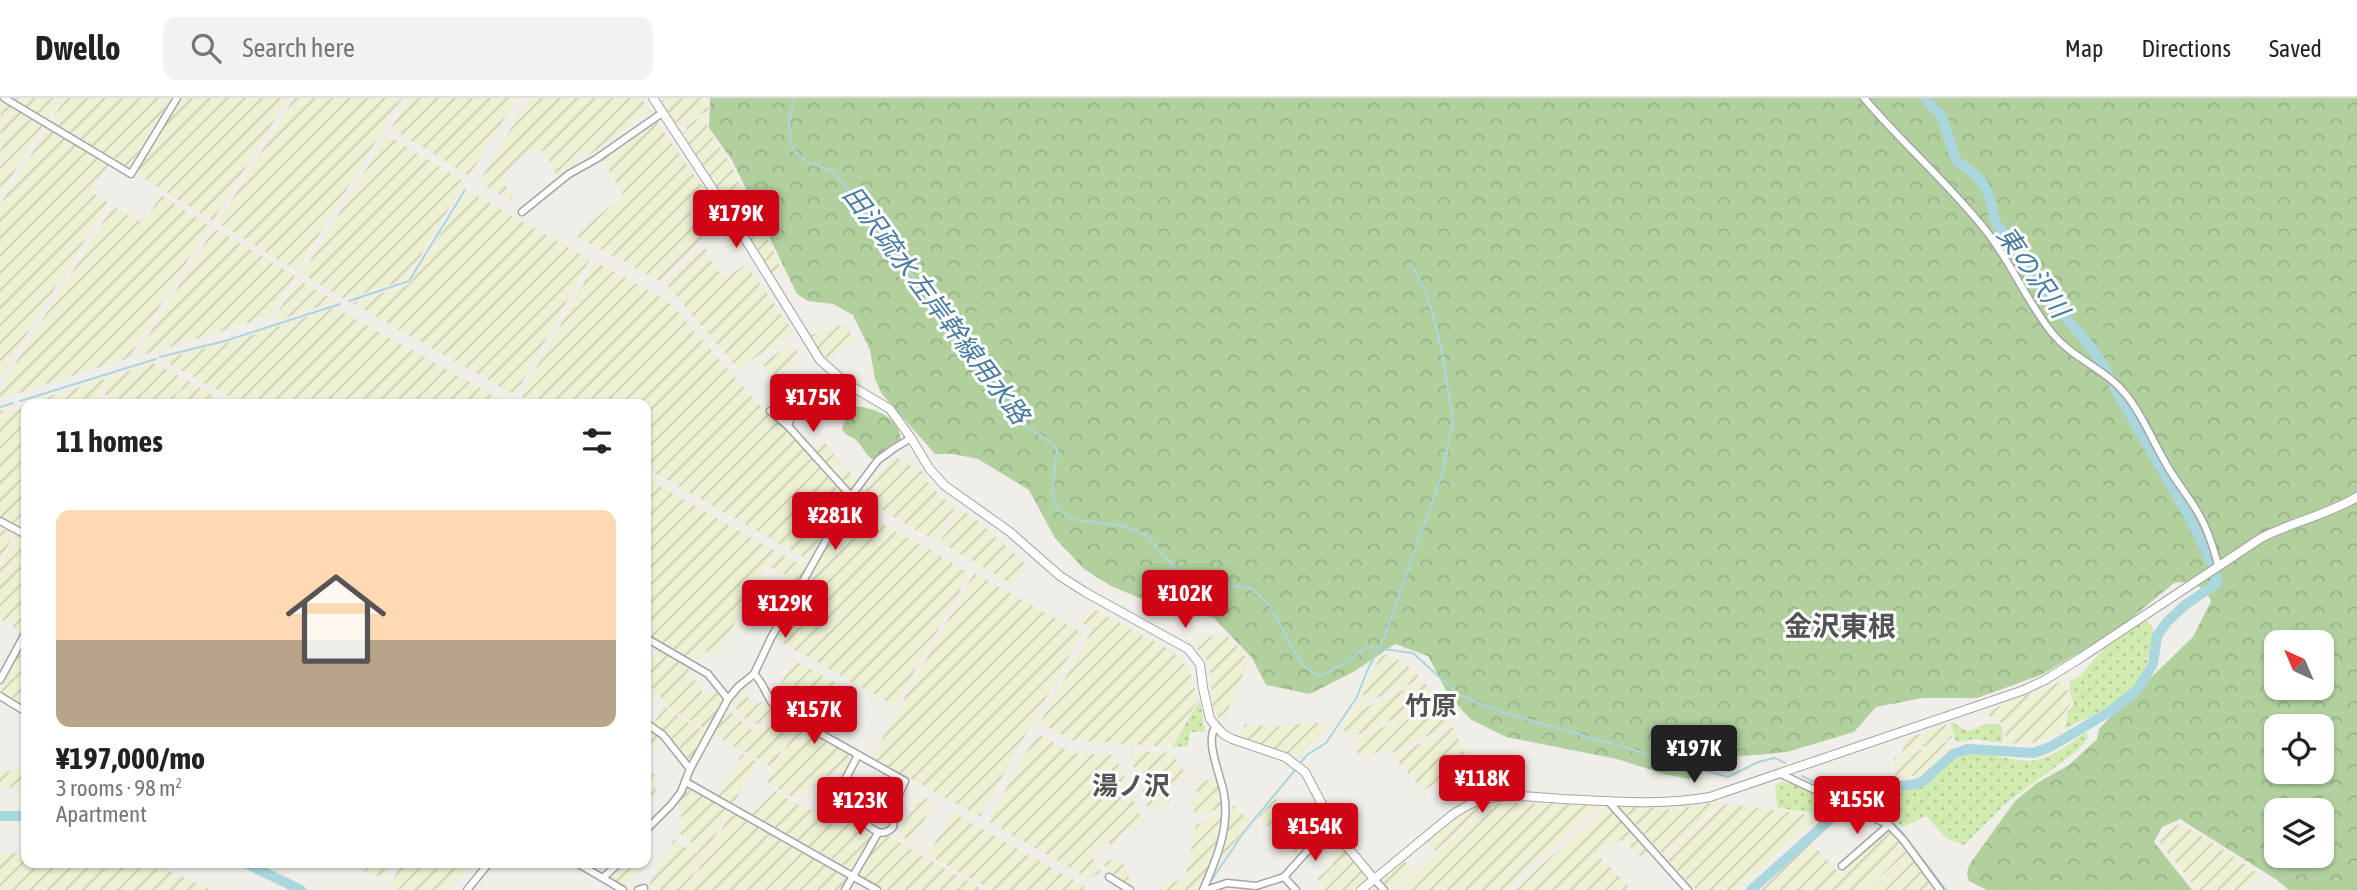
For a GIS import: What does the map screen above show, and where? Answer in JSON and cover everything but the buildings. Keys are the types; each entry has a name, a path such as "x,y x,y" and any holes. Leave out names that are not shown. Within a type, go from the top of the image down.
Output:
{"street":[{"path":"4,98 131,174 177,98"},
{"path":"653,98 820,360 842,380 890,409 929,468 944,485 1010,532 1060,576 1188,649 1200,664 1210,719 1223,734 1232,739 1285,757 1300,767 1311,781 1336,832 1384,890"},
{"path":"1864,98 1984,228 2031,305 2054,335 2073,354 2113,381 2127,396 2168,468 2198,511 2211,540 2218,565"},
{"path":"523,212 569,173 596,159 662,113"},
{"path":"788,426 793,413 842,380"},
{"path":"770,411 788,426 851,496"},
{"path":"651,825 671,805 686,782 690,769 728,699 754,674 771,638 851,496 878,460 911,438"},
{"path":"1361,890 1452,815 1482,800 1520,796 1680,802 1710,797 2025,690 2082,657 2218,565 2286,526 2357,497"},
{"path":"0,521 21,532"},
{"path":"0,680 21,641"},
{"path":"651,641 708,674 728,699"},
{"path":"17,649 21,650"},
{"path":"754,674 762,681 772,706 905,780 896,801 893,827 886,833 877,833 865,823 863,805 845,787 845,780 858,755"},
{"path":"0,696 21,709"},
{"path":"1205,890 1222,842 1226,814 1210,737 1216,726"},
{"path":"651,727 663,735 690,769"},
{"path":"1781,774 1889,825 1940,890"},
{"path":"686,782 877,890"},
{"path":"1608,801 1688,890"},
{"path":"1843,866 1889,825"},
{"path":"1205,890 1227,883 1256,886 1284,877 1311,847 1336,832"},
{"path":"845,890 877,833"},
{"path":"467,890 485,868"},
{"path":"587,868 623,890"},
{"path":"604,877 614,868"},
{"path":"1109,877 1130,890"},
{"path":"1284,877 1296,890"}],"green space":[{"path":"12,98 61,98 48,119"},
{"path":"65,98 171,98 129,167 51,121"},
{"path":"178,98 288,98 213,221 133,172"},
{"path":"294,98 402,98 297,271 218,223"},
{"path":"409,98 517,98 469,176 391,128"},
{"path":"529,98 641,98 651,111 588,156 582,152 574,160 577,164 558,178 544,150 521,157 503,176 513,197 511,200 479,182"},
{"path":"667,98 704,98 709,110 678,126 661,101"},
{"path":"710,98 2357,98 2357,890 2289,890 2180,819 2162,827 2154,842 2192,890 1987,890 1969,881 1969,865 2015,801 2037,783 2069,765 2097,739 2099,729 2109,718 2193,637 2211,601 2201,587 2186,582 2174,583 2117,630 2041,675 1977,698 1922,698 1876,707 1854,732 1787,752 1722,758 1707,764 1689,779 1617,759 1506,737 1470,719 1448,694 1428,656 1395,644 1355,671 1310,694 1266,685 1252,658 1213,617 1170,611 1111,586 1084,569 1055,538 1029,490 978,459 935,454 882,394 875,379 870,350 853,315 833,304 808,301 797,294 732,160 709,128"},
{"path":"0,99 43,125 0,195 1,117"},
{"path":"706,114 708,130 729,162 781,269 772,274 682,133 687,130 685,126"},
{"path":"657,122 709,196 688,210 704,238 660,281 573,235 624,196 602,159"},
{"path":"48,127 109,164 91,191 108,202 0,378 0,205"},
{"path":"387,135 465,182 406,280 345,299 302,274"},
{"path":"468,191 590,259 515,395 352,303 409,284"},
{"path":"161,195 209,225 129,358 0,399 0,388 113,206 143,223"},
{"path":"214,228 295,276 268,317 139,356 137,354"},
{"path":"705,247 710,260 725,279 746,264 794,332 738,369 665,283"},
{"path":"596,262 668,301 770,417 785,427 845,498 809,560 651,471 651,399 525,399 520,396"},
{"path":"299,280 336,301 276,321 273,319"},
{"path":"334,308 500,399 233,399 168,363 167,358 234,341"},
{"path":"845,324 855,340 827,361 810,335"},
{"path":"793,344 799,354 793,358 796,364 784,371 795,385 804,381 810,398 790,412 762,362"},
{"path":"154,363 185,379 174,399 113,399 103,394 112,377"},
{"path":"110,377 98,399 41,399"},
{"path":"186,380 220,399 176,399"},
{"path":"851,406 870,409 888,417 899,431 899,450 888,457 872,459 856,440 842,429"},
{"path":"17,407 21,409 21,528 0,516 0,412 10,408 15,410"},
{"path":"824,441 841,463 831,470 814,450"},
{"path":"895,457 923,472 942,498 956,506 935,541 857,495"},
{"path":"844,466 858,481 850,490 837,474"},
{"path":"651,481 775,551 716,656 705,651 694,660 651,636"},
{"path":"851,506 970,573 895,706 776,639"},
{"path":"959,509 976,519 1026,564 1013,585 940,542"},
{"path":"0,527 14,535 0,561"},
{"path":"17,536 21,539 19,634 11,624 0,619 0,567"},
{"path":"778,552 807,568 799,582 770,567"},
{"path":"974,573 1082,633 980,817 872,757"},
{"path":"1094,609 1172,651 1189,668 1198,700 1169,747 1071,740 1040,723 1092,630 1081,621"},
{"path":"2146,620 2153,628 2150,650 2145,668 2137,682 2115,702 2065,729 2068,712 2074,704 2069,690 2070,681 2079,677 2106,646"},
{"path":"1215,635 1228,637 1242,651 1248,663 1222,723 1213,709 1211,678 1206,658 1193,645"},
{"path":"658,650 689,669 686,675 696,681 704,695 715,691 723,700 707,730 671,709 651,688 651,662"},
{"path":"18,654 21,655 21,703 0,690"},
{"path":"1388,654 1413,669 1421,679 1367,702 1362,692 1380,657"},
{"path":"794,660 855,693 831,736 784,710 801,677 791,694 779,686"},
{"path":"2065,680 2072,702 2065,712 2059,734 2034,743 2007,744 2004,726 1997,719 1990,717 1987,711"},
{"path":"1423,681 1440,699 1359,734 1352,735 1339,727 1351,715 1361,697 1367,707"},
{"path":"743,689 753,705 765,701 779,714 754,724 746,720 731,703"},
{"path":"1200,700 1205,732 1190,732 1188,746 1172,747"},
{"path":"1440,700 1452,724 1390,754 1387,750 1359,757 1353,741"},
{"path":"664,706 706,732 690,761 676,743 654,723"},
{"path":"728,710 752,730 781,724 785,719 796,725 772,767 714,735"},
{"path":"1315,722 1327,726 1299,758 1239,737 1245,724 1274,727"},
{"path":"1950,723 1967,731 1997,724 2002,726 2003,740 2001,743 1976,739 1956,742"},
{"path":"1947,724 1953,738 1902,753 1911,736"},
{"path":"798,726 853,757 845,772 840,770 815,781 808,794 799,792 796,799 766,782"},
{"path":"1453,727 1480,781 1462,791 1452,779 1422,790 1393,757"},
{"path":"651,729 666,741 651,747"},
{"path":"2087,732 2088,738 2077,751 2006,803 1964,845 1946,838 1926,816 1903,827 1865,800 1923,786 1959,756 1975,753 2032,761 2059,751"},
{"path":"1037,733 1071,753 1115,755 1140,816 1145,822 1123,833 1111,848 1108,841 1089,852 1101,872 1089,879 988,821"},
{"path":"1950,741 1951,746 1923,774 1895,779 1894,758"},
{"path":"1131,751 1172,753 1188,777 1165,788 1171,800 1149,811 1130,756"},
{"path":"742,754 757,762 733,804 718,796"},
{"path":"21,770 21,787 0,788 0,773"},
{"path":"651,774 655,774 656,798 651,798"},
{"path":"1216,779 1221,794 1221,807 1196,817 1191,800 1199,797 1194,783"},
{"path":"1782,782 1793,784 1831,803 1821,814 1778,808 1775,785"},
{"path":"687,790 729,811 704,856 689,847 692,842 679,833 683,822 677,805"},
{"path":"776,791 802,807 860,824 861,830 872,836 853,870 751,814"},
{"path":"920,795 934,802 912,842 898,835"},
{"path":"1275,798 1281,804 1278,807 1295,825 1303,819 1320,839 1299,857 1259,817"},
{"path":"1491,801 1436,851 1426,840 1476,803"},
{"path":"1721,802 1663,854 1620,806 1670,809"},
{"path":"1493,803 1601,804 1505,890 1396,890"},
{"path":"1233,804 1250,821 1224,858 1220,857"},
{"path":"1727,804 1820,816 1736,890 1696,890 1665,857"},
{"path":"1608,806 1648,850 1640,857 1623,840 1605,845 1595,853 1629,886 1625,890 1514,890"},
{"path":"952,812 1084,886 1085,890 991,890 928,855"},
{"path":"1223,812 1211,864 1199,887 1196,890 1161,890 1159,885 1185,879 1196,825"},
{"path":"731,813 848,879 841,890 687,890"},
{"path":"2182,824 2260,875 2242,890 2198,890 2160,843 2164,832 2170,826"},
{"path":"1890,830 1908,852 1866,890 1759,890 1811,842 1839,873"},
{"path":"888,836 983,890 885,890 857,874 877,839"},
{"path":"674,840 704,857 684,890 660,890 649,884"},
{"path":"1342,848 1365,875 1364,882 1354,890 1323,890 1317,879 1333,865 1330,858"},
{"path":"21,852 21,868 163,868 212,890 0,890 0,854"},
{"path":"1908,854 1936,890 1869,890"},
{"path":"1120,857 1134,888 1108,871 1103,863"},
{"path":"1404,860 1414,871 1390,890 1381,879"},
{"path":"358,868 392,868 386,878"},
{"path":"399,868 463,868 466,871 449,890 405,890 389,887"},
{"path":"619,868 637,868 625,887 610,878"}],"waterway":[{"name":"田沢疏水 左岸幹線用水路","path":"794,98 789,124 792,149 807,162 832,171 849,190 1020,423 1045,438 1057,449 1052,494 1057,509 1071,519 1123,526 1146,535 1182,576 1207,583 1250,588 1269,604 1302,665 1319,676 1338,667 1367,647 1374,648"},
{"name":"東の沢川","path":"1925,98 1942,117 1956,160 1977,176 1987,190 1997,226 2009,236 2037,284 2092,348 2107,372"},
{"path":"349,301 409,281 465,190"},
{"path":"1301,762 1308,754 1326,743 1357,697 1384,638 1442,474 1453,421 1434,320 1411,263"},
{"path":"160,357 225,341 340,304"},
{"path":"26,399 156,359"},
{"name":"東の沢川","path":"2114,387 2187,513 2211,561"},
{"path":"0,407 13,403"},
{"name":"東の沢川","path":"1854,799 1872,790 1923,781 1953,754 1968,749 2034,753 2050,747 2112,710 2137,690 2153,664 2157,636 2167,622 2185,605 2217,583 2216,577"},
{"name":"田沢疏水 左岸幹線用水路","path":"1383,649 1413,653 1459,695 1501,712 1728,777 1758,762 1775,758 1785,763"},
{"path":"1211,881 1244,832 1295,770"},
{"name":"田沢疏水 左岸幹線用水路","path":"1802,776 1840,796"},
{"name":"東の沢川","path":"1751,890 1843,808"},
{"name":"田沢疏水 左岸幹線用水路","path":"1877,814 1902,832 1946,890"},
{"path":"0,816 21,816"},
{"path":"255,868 301,890"}],"district":[{"name":"金沢東根","path":"1840,626"},
{"name":"竹原","path":"1431,706"},
{"name":"湯ノ沢","path":"1131,786"}]}
